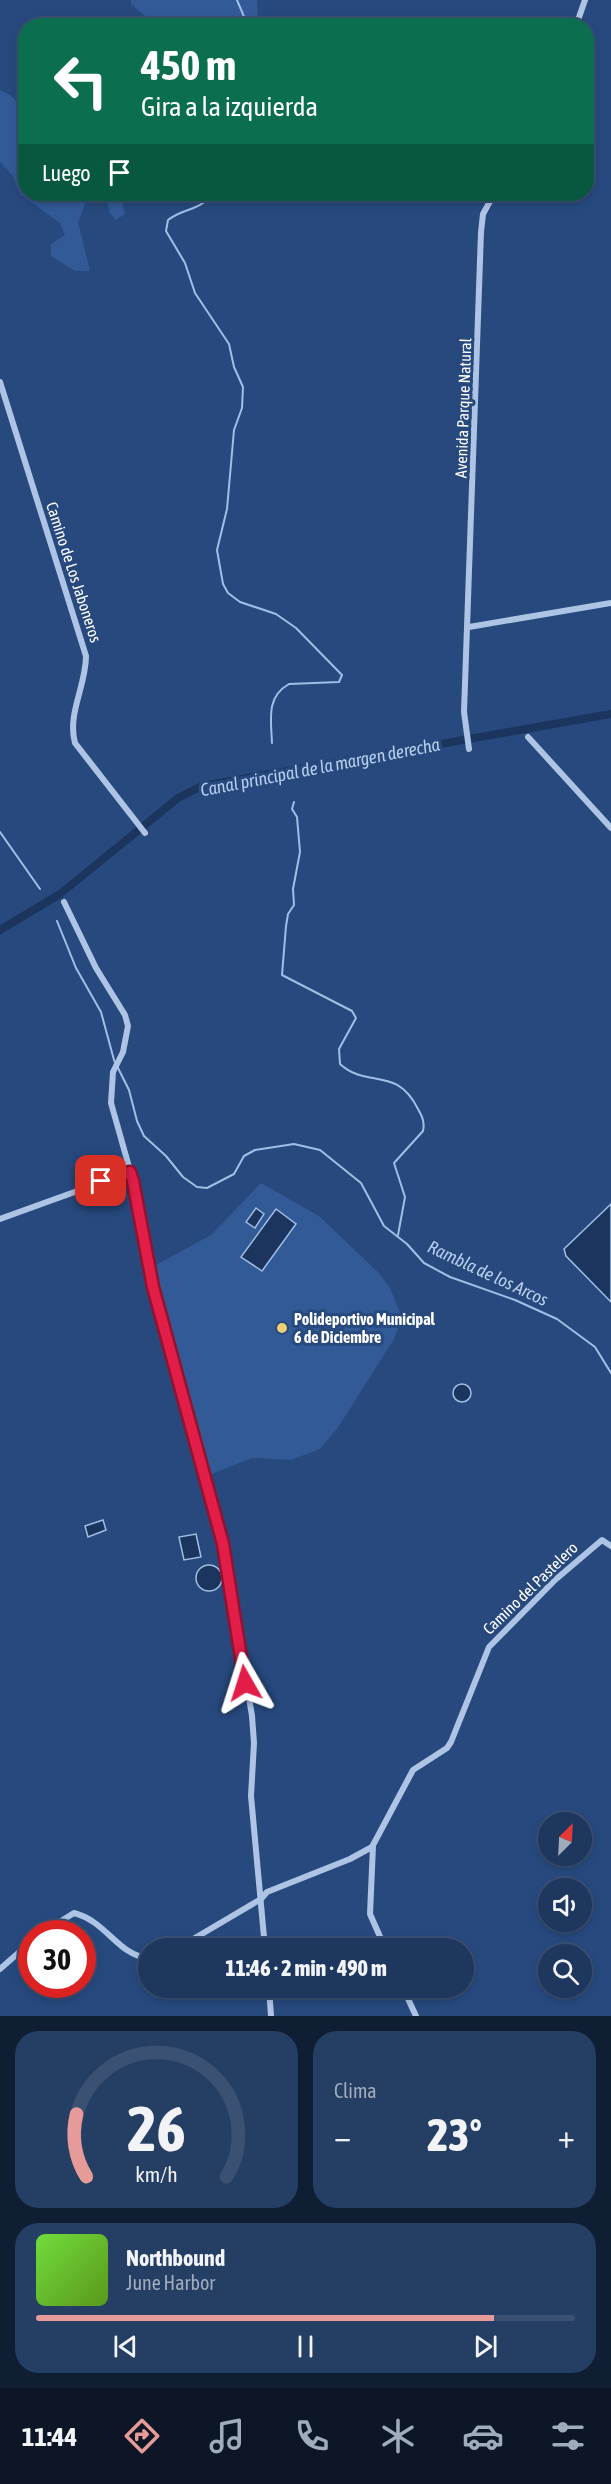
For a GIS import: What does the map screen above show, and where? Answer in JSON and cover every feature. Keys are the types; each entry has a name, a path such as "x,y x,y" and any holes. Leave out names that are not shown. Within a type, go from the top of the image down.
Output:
{"street":[{"path":"579,18 585,0"},
{"name":"Avenida Parque Natural","path":"469,747 464,712 469,627 481,232 483,214 490,201"},
{"name":"Camino de Los Jaboneros","path":"0,382 86,656 81,693 71,728 75,742 145,833"},
{"path":"469,627 611,603"},
{"path":"528,737 611,828"},
{"path":"64,902 96,968 125,1015 128,1026 123,1052 113,1072 111,1103 130,1172 153,1287 206,1476 231,1581 252,1716 254,1743 251,1796 264,1938"},
{"path":"0,1219 130,1172"},
{"name":"Camino del Pastelero","path":"373,1846 413,1770 447,1748 451,1742 483,1655 489,1647 555,1580 602,1540 611,1546"},
{"path":"195,1938 261,1899 267,1892 350,1859 373,1846"},
{"path":"373,1846 370,1914 381,1938"},
{"path":"63,1920 74,1913 93,1920"},
{"path":"96,1922 132,1954 138,1956"},
{"path":"0,1969 18,1953"},
{"path":"269,1998 271,2016"},
{"path":"408,1998 416,2016"}],"shaded area":[{"path":"131,0 257,0 258,18 148,18 131,4"},
{"path":"0,90 12,97 18,104 18,189 13,176 0,162"},
{"path":"30,201 86,201 78,222 90,271 75,271 51,256 51,244 65,235 60,223"},
{"path":"107,201 122,201 125,214 116,220 110,213"},
{"name":"Polideportivo Municipal 6 de Diciembre","path":"261,1183 319,1216 379,1273 390,1288 402,1317 394,1339 339,1426 320,1449 291,1460 252,1458 209,1475 163,1315 154,1266 211,1235"},
{"path":"611,1204 611,1302 566,1256 564,1249"},
{"path":"256,1208 264,1214 255,1228 246,1222"},
{"path":"276,1209 296,1224 262,1271 241,1257"},
{"path":"462,1384 468,1387 471,1393 468,1399 462,1402 456,1399 453,1393 456,1387"},
{"path":"103,1520 106,1530 88,1537 85,1526"},
{"path":"196,1534 201,1557 184,1560 179,1537"},
{"path":"209,1565 218,1569 222,1578 218,1587 209,1591 200,1587 196,1578 200,1569"}],"waterway":[{"path":"237,0 245,18"},
{"path":"206,201 168,220 166,231 185,263 195,293 229,344 234,367 243,387 242,408 234,430 227,509 217,550 223,584 228,593 240,602 276,614 296,628 342,675 339,682 289,684 282,689 276,695 271,709 272,743"},
{"name":"Canal principal de la margen derecha","path":"0,930 60,894 178,798 202,786 611,714"},
{"path":"294,802 292,809 297,817 300,852 293,889 294,905 288,914 286,926 282,975 352,1011 356,1018 339,1049 340,1064 360,1075 381,1079 400,1087 409,1095 421,1114 423,1131 394,1163 405,1197 398,1235"},
{"name":"Rambla de los Arcos","path":"0,832 40,889"},
{"name":"Rambla de los Arcos","path":"57,921 76,968 101,1012 114,1060 129,1090 137,1121 144,1136 166,1156 183,1177 197,1187 207,1188 234,1174 244,1156 255,1150 294,1144 320,1150 361,1183 384,1226 407,1244 424,1263 450,1277 515,1300 557,1319 595,1347 611,1373"}],"place":[{"name":"Polideportivo Municipal 6 de Diciembre","path":"282,1328"}],"route":[{"path":"101,1181 130,1172 133,1181 153,1287 223,1544 231,1581 245,1683"}]}
